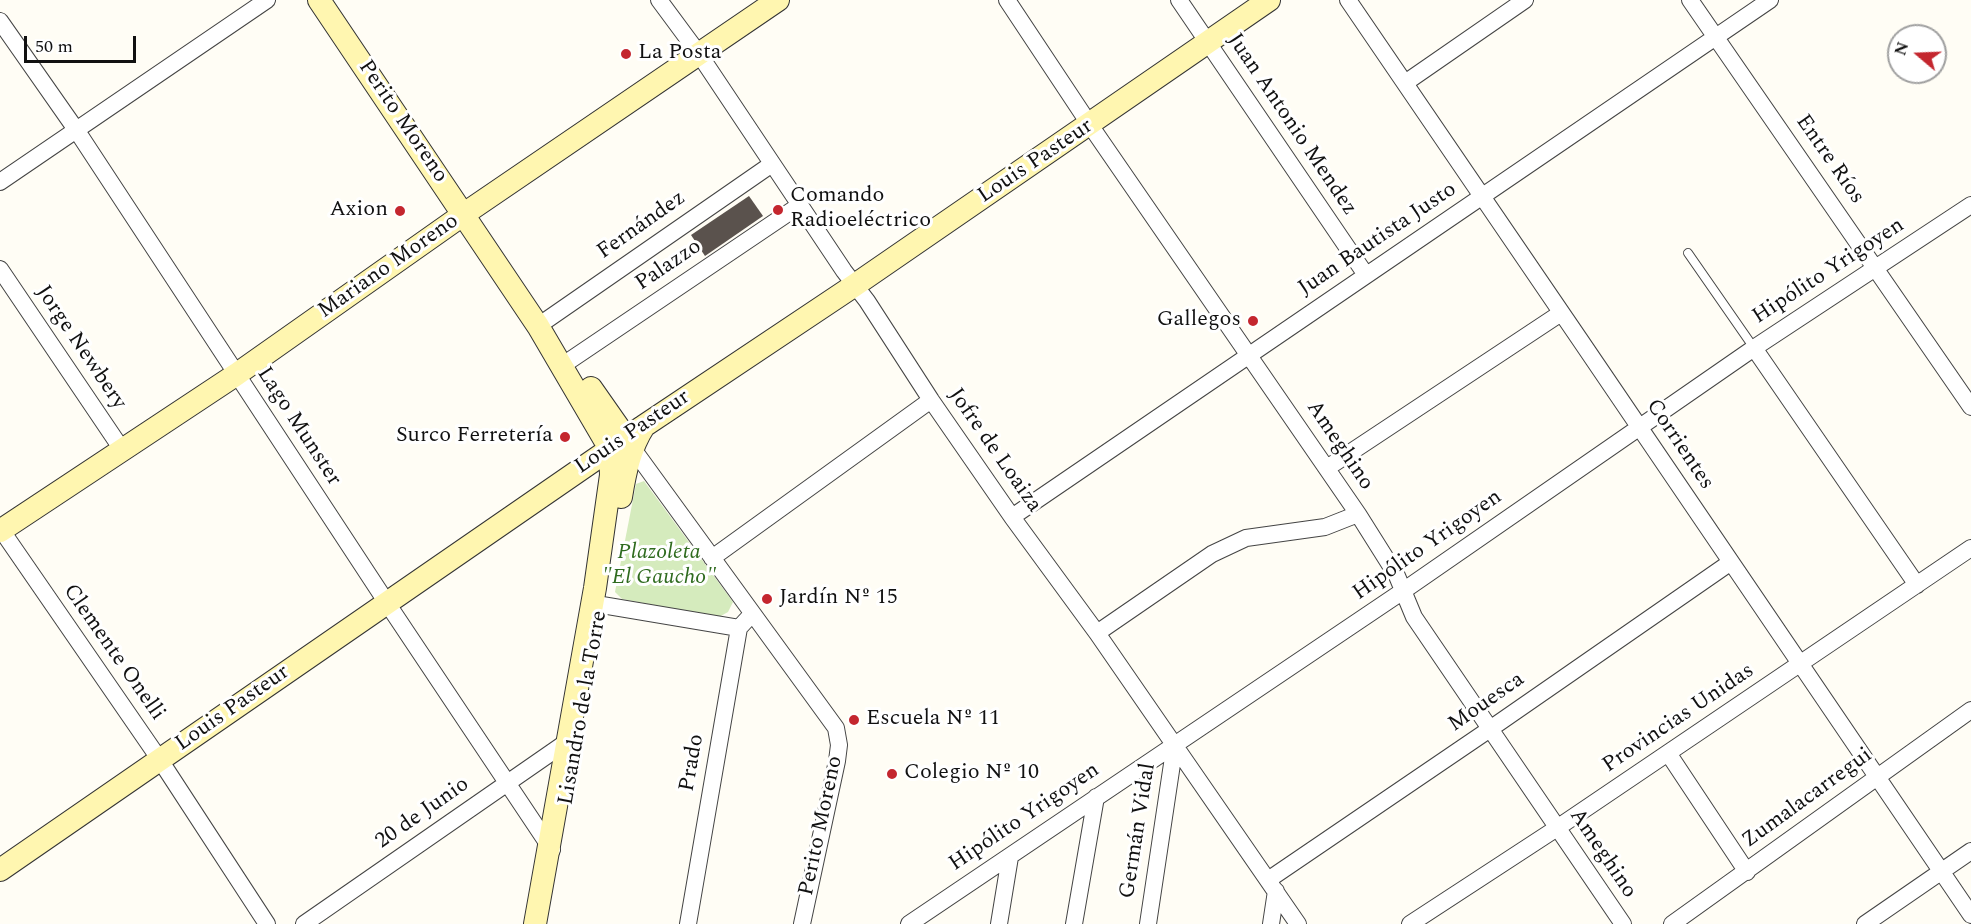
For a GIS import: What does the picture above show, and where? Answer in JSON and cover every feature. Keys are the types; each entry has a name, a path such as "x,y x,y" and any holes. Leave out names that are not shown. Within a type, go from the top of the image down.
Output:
{"main road":[{"name":"Perito Moreno","path":"319,0 464,214 562,365 623,445"},
{"name":"Mariano Moreno","path":"0,530 237,374 464,214 778,0"},
{"name":"Louis Pasteur","path":"0,870 387,603 623,445 644,425 855,285 1269,0"},
{"name":"Lisandro de la Torre","path":"535,924 554,852 602,605 624,478 623,445"},
{"name":"Lisandro de la Torre","path":"546,924 568,741 611,475 623,445"}],"street":[{"path":"0,182 267,0"},
{"name":"Jofre de Loaiza","path":"659,0 699,54 1012,518 1097,633 1298,924"},
{"name":"Ameghino","path":"1008,0 1090,125 1358,514 1397,576 1414,617 1623,924"},
{"name":"Juan Antonio Mendez","path":"1179,0 1366,275"},
{"name":"Corrientes","path":"1348,0 1483,195 1971,915"},
{"path":"1405,83 1525,0"},
{"name":"Entre Ríos","path":"1690,0 1971,406"},
{"name":"Juan Bautista Justo","path":"1012,518 1770,0"},
{"name":"Lago Munster","path":"0,21 77,131 387,603 554,852"},
{"name":"Fernández","path":"538,326 772,164"},
{"name":"Palazzo","path":"562,365 800,204"},
{"name":"Hipólito Yrigoyen","path":"909,924 927,917 1096,797 1403,591 1754,348 1971,205"},
{"name":"Jorge Newbery","path":"0,269 123,451"},
{"path":"1327,468 1561,313"},
{"path":"1754,348 1917,585"},
{"path":"712,558 931,400"},
{"name":"Perito Moreno","path":"623,445 712,558 836,728 839,745 837,761 802,924"},
{"path":"1097,633 1212,554 1228,546 1246,538 1325,527 1358,514"},
{"name":"Clemente Onelli","path":"0,530 160,760 267,924"},
{"name":"Provincias Unidas","path":"1410,924 1557,828 1971,548"},
{"name":"Mouesca","path":"1272,886 1490,729 1731,562"},
{"path":"602,605 739,628 752,614"},
{"name":"Prado","path":"688,924 739,628"},
{"name":"Zumalacarregui","path":"1672,924 1971,710"},
{"name":"20 de Junio","path":"304,924 568,741"},
{"name":"Germán Vidal","path":"1148,924 1175,744"},
{"path":"1668,753 1747,872"},
{"path":"1074,924 1096,797"},
{"path":"1865,924 1971,852"},
{"path":"999,924 1010,857"},
{"path":"1271,924 1272,886"}],"lane":[{"path":"1688,253 1754,348"}],"green space":[{"name":"Plazoleta \"El Gaucho\"","path":"644,481 733,602 728,612 719,617 622,599 615,592 636,484"}],"building":[{"path":"749,196 763,216 705,256 691,235"}],"place":[{"name":"La Posta","path":"626,54"},
{"name":"Comando Radioeléctrico","path":"778,210"},
{"name":"Axion","path":"400,211"},
{"name":"Gallegos","path":"1253,321"},
{"name":"Surco Ferretería","path":"565,437"},
{"name":"Jardín Nº 15","path":"767,599"},
{"name":"Escuela Nº 11","path":"854,720"},
{"name":"Colegio Nº 10","path":"892,774"}]}
